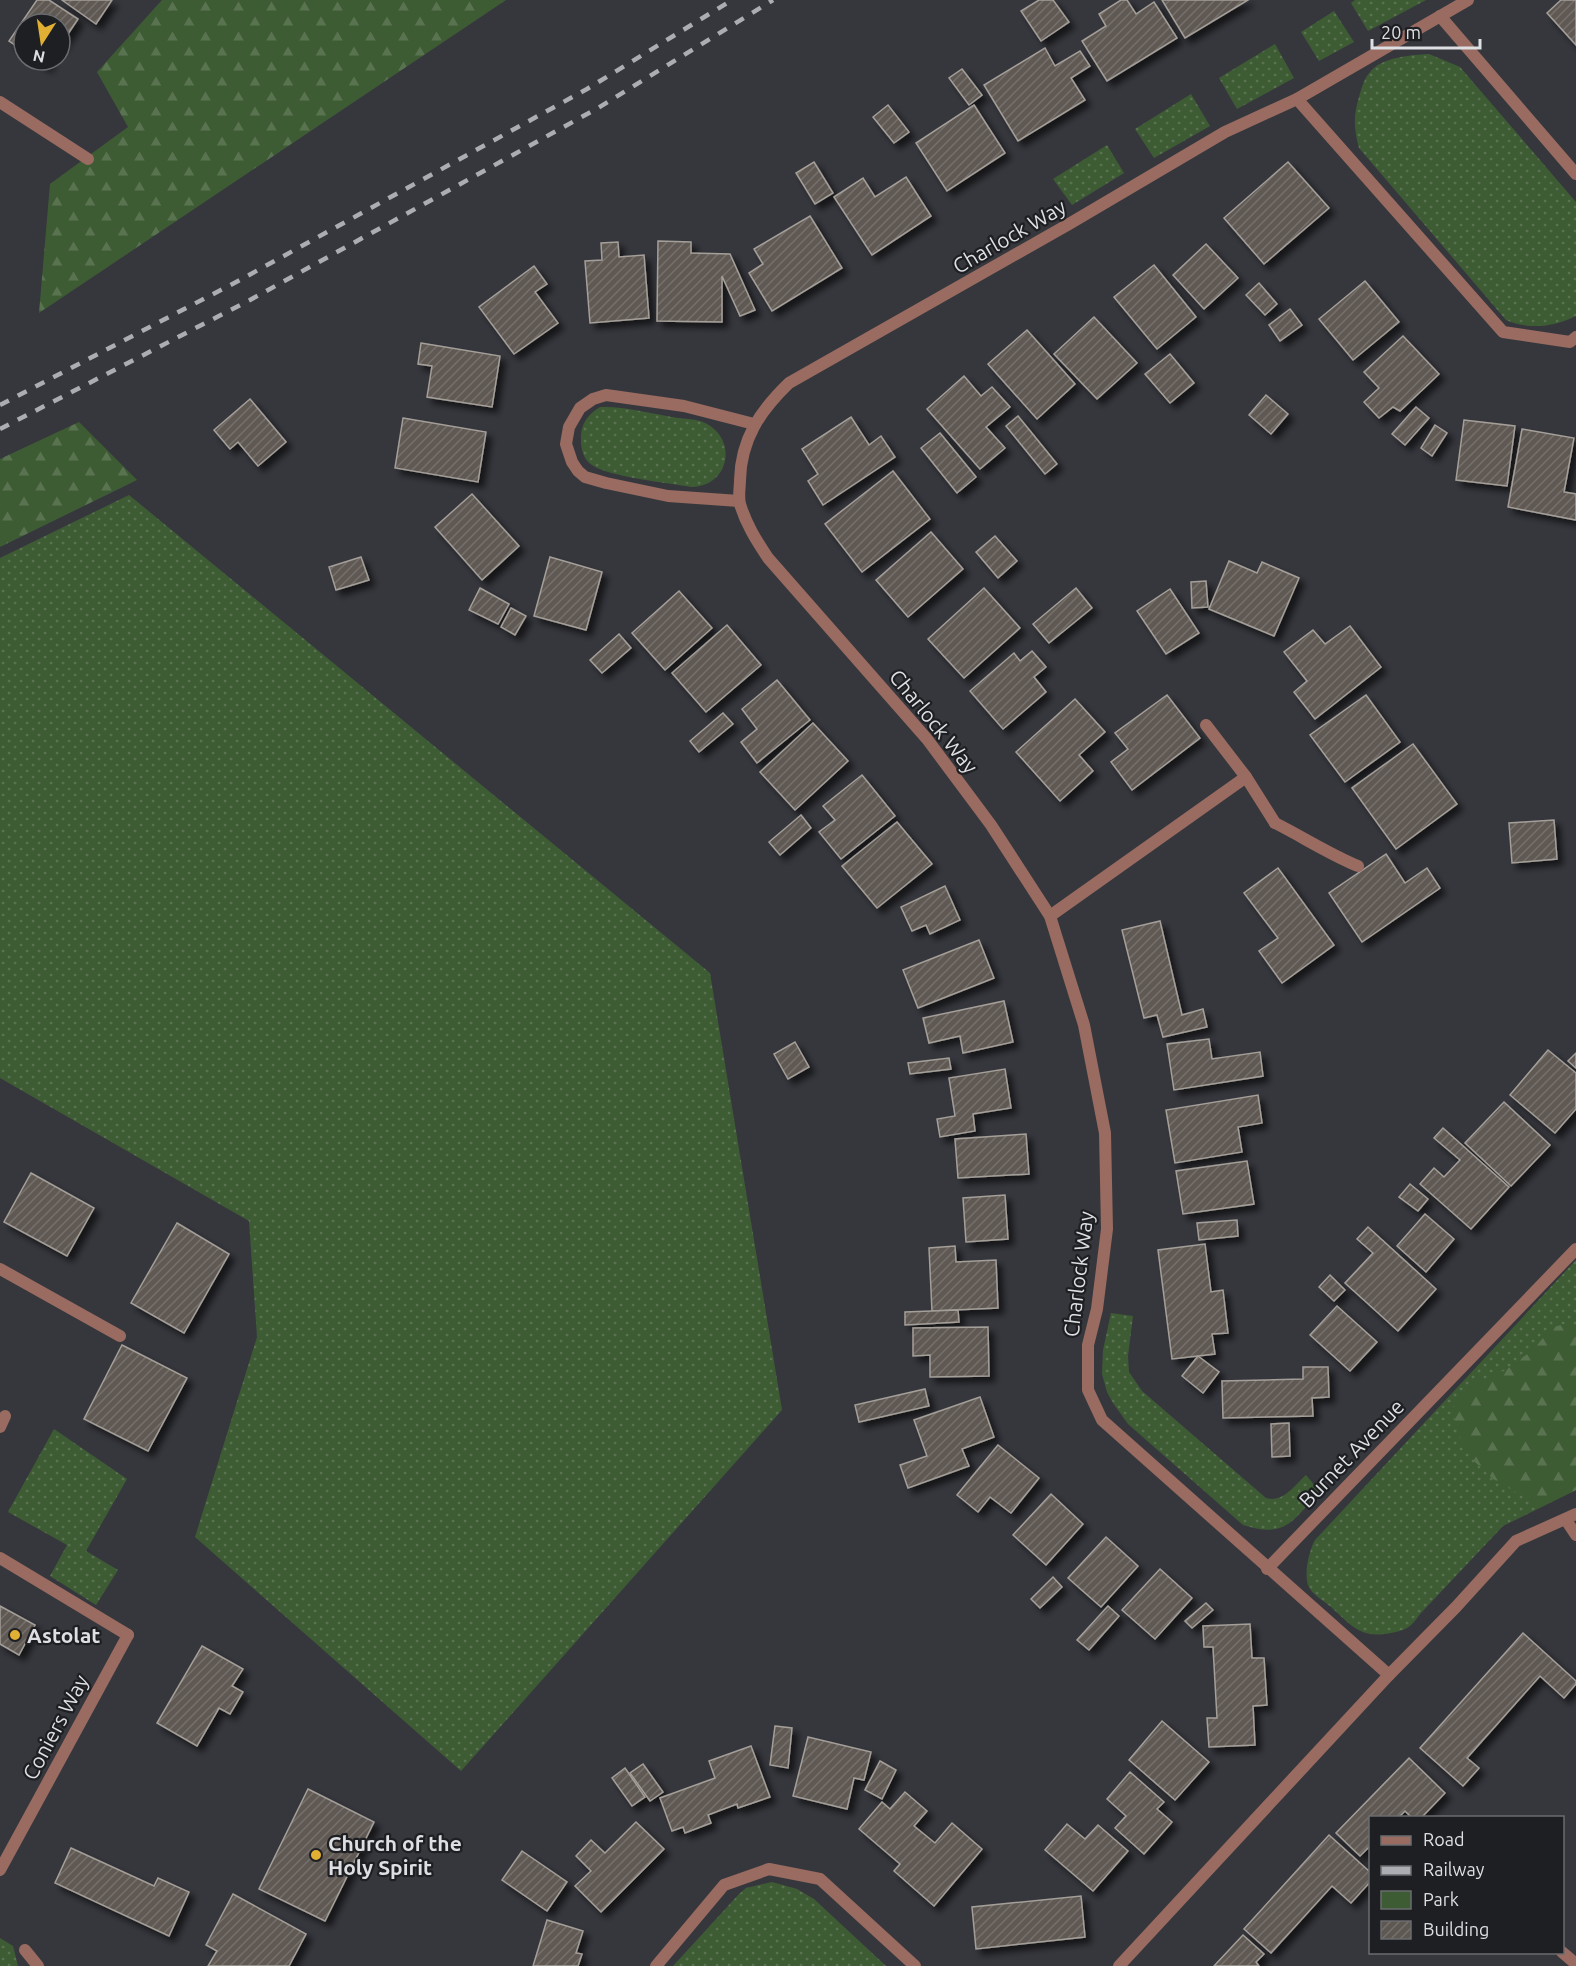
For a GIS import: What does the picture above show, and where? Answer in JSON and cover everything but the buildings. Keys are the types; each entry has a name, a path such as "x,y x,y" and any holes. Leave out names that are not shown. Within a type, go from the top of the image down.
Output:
{"street":[{"name":"Charlock Way","path":"1267,1569 1102,1420 1088,1390 1088,1345 1097,1309 1107,1228 1105,1133 1084,1025 1050,915 991,825 927,739 768,558 749,529 739,501 740,469 754,424 770,401 789,384 1225,132 1297,99 1468,0"},
{"path":"1440,16 1576,174"},
{"path":"1297,99 1503,332 1570,342 1576,337"},
{"path":"0,102 88,159"},
{"path":"739,501 668,496 585,477 572,462 566,444 569,427 580,408 593,399 606,395 684,406 754,424"},
{"path":"1206,725 1246,777 1275,823 1330,854 1358,866"},
{"path":"1050,915 1246,777"},
{"name":"Burnet Avenue","path":"1267,1569 1576,1249"},
{"path":"0,1269 120,1336"},
{"path":"1119,1966 1516,1541 1571,1517 1576,1535"},
{"name":"Coniers Way","path":"0,1558 128,1635 0,1870"},
{"path":"1267,1569 1389,1675"},
{"path":"656,1966 724,1885 769,1869 820,1879 915,1966"},
{"path":"25,1950 38,1966"},
{"path":"1564,1953 1576,1964"}],"green space":[{"path":"162,0 506,0 39,313 50,184 128,127 97,72"},
{"path":"1355,0 1426,0 1368,31 1351,3"},
{"path":"1334,11 1354,42 1319,61 1301,32"},
{"path":"1275,44 1294,78 1237,109 1219,78"},
{"path":"1429,54 1460,67 1576,202 1576,316 1559,323 1541,326 1524,325 1506,320 1359,148 1355,117 1362,86 1369,74 1376,66 1390,60"},
{"path":"1191,94 1210,126 1154,158 1135,129"},
{"path":"1107,145 1124,173 1072,205 1053,179"},
{"path":"600,407 629,409 705,423 715,430 722,440 725,461 722,471 705,485 692,487 625,476 592,465 584,454 581,435 585,421"},
{"path":"79,422 137,480 0,547 0,459"},
{"path":"129,495 710,973 782,1410 461,1771 195,1537 257,1337 249,1221 0,1078 0,558"},
{"path":"1576,1260 1576,1490 1503,1526 1405,1629 1372,1634 1351,1625 1318,1597 1308,1585 1307,1568 1315,1540"},
{"path":"1111,1313 1133,1316 1128,1356 1129,1372 1142,1391 1266,1498 1283,1496 1306,1475 1319,1491 1303,1511 1288,1524 1279,1528 1258,1529 1243,1525 1128,1424 1107,1392 1102,1374 1103,1350"},
{"path":"1564,1324 1576,1329 1576,1490 1541,1507 1493,1479 1475,1462 1460,1437 1453,1413 1455,1402 1464,1391 1475,1383 1506,1370 1534,1349 1551,1328"},
{"path":"54,1429 127,1479 86,1551 118,1570 96,1605 50,1576 67,1545 8,1512"},
{"path":"772,1882 797,1889 814,1899 886,1966 673,1966 746,1888"},
{"path":"0,1938 13,1946 18,1966 0,1966"}],"railway":[{"path":"0,405 240,280 587,89 732,0"},
{"path":"0,429 250,300 598,108 773,0"}],"place":[{"name":"Astolat","path":"15,1635"},
{"name":"Church of the Holy Spirit","path":"316,1855"}]}
